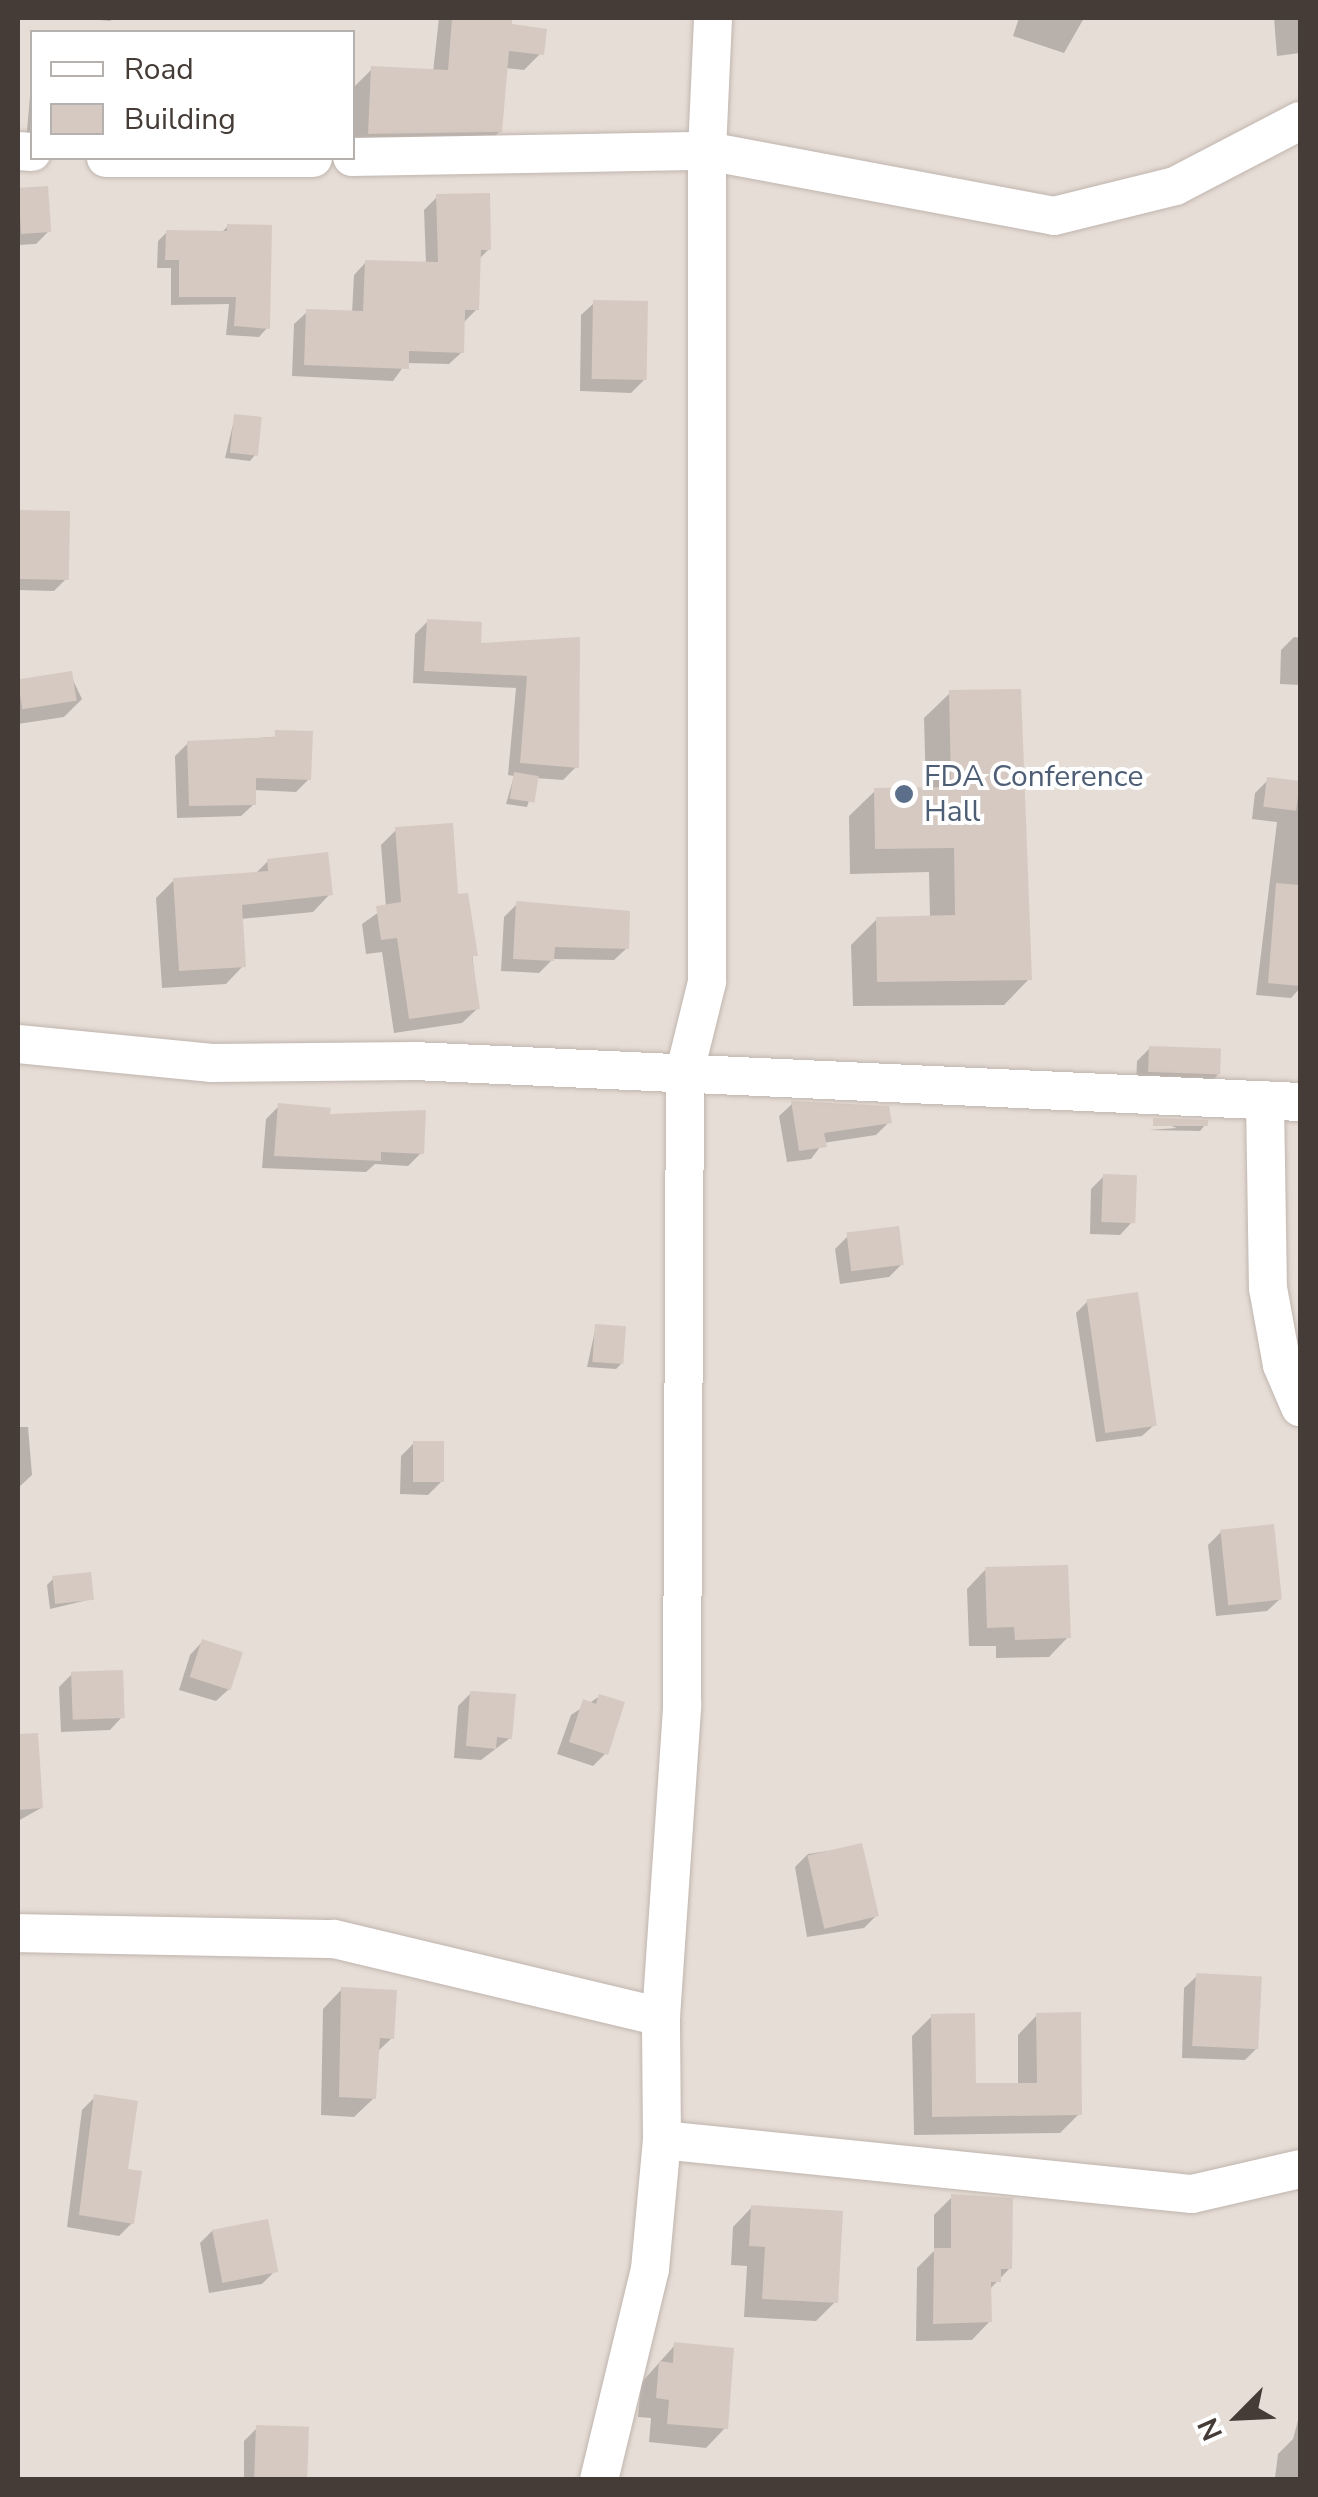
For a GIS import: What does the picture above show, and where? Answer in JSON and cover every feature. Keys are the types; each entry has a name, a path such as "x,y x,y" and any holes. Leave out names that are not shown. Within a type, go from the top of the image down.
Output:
{"street":[{"path":"599,2480 650,2269 662,2140 661,2017 682,1706 685,1071 707,982 707,152 713,18"},
{"path":"355,157 707,152 1054,216 1175,186 1300,121"},
{"path":"18,1044 212,1063 414,1061 1283,1101 1268,1288 1282,1365 1300,1408"},
{"path":"18,1933 334,1939 661,2017"},
{"path":"662,2140 1192,2194 1300,2170"}],"shaded area":[{"path":"18,18 1300,18 1300,2479 18,2479"}],"building":[{"path":"452,18 512,18 512,24 547,29 544,55 509,51 502,132 368,134 371,66 448,70"},
{"path":"48,186 51,232 21,234 18,188"},
{"path":"490,193 491,250 481,250 479,310 465,310 464,353 409,351 409,369 304,365 306,309 363,311 365,260 438,262 436,194"},
{"path":"227,224 272,225 270,329 234,326 236,297 179,297 179,260 165,260 166,230 227,231"},
{"path":"593,300 648,301 647,380 592,379"},
{"path":"234,414 262,417 258,456 230,453"},
{"path":"18,510 70,511 69,580 18,579"},
{"path":"427,619 482,622 481,643 580,637 579,768 520,763 527,676 424,671"},
{"path":"72,671 77,701 22,709 18,680"},
{"path":"1021,689 1032,980 877,982 876,917 955,915 954,848 875,849 874,788 951,787 949,690"},
{"path":"275,730 313,731 311,780 256,778 256,805 189,806 187,741 275,737"},
{"path":"514,772 539,776 534,803 510,799"},
{"path":"1267,777 1300,781 1296,811 1263,807"},
{"path":"453,823 458,894 468,893 478,956 472,956 480,1009 409,1019 397,938 381,940 376,906 401,902 395,827"},
{"path":"328,852 333,895 242,905 246,967 179,971 173,878 268,871 267,859"},
{"path":"1276,883 1300,885 1300,986 1268,983"},
{"path":"516,901 630,911 629,949 555,947 554,961 513,959"},
{"path":"1149,1046 1221,1049 1220,1074 1148,1072"},
{"path":"791,1101 889,1106 892,1123 824,1133 827,1147 799,1151"},
{"path":"278,1103 331,1108 330,1114 426,1110 424,1154 381,1152 381,1161 274,1156"},
{"path":"1153,1118 1208,1120 1208,1126 1153,1126"},
{"path":"1103,1174 1137,1175 1135,1223 1101,1222"},
{"path":"899,1226 904,1265 851,1271 846,1232"},
{"path":"1138,1292 1157,1426 1105,1433 1087,1299"},
{"path":"595,1324 626,1326 623,1364 592,1362"},
{"path":"413,1441 444,1441 444,1482 413,1482"},
{"path":"1274,1524 1282,1600 1228,1605 1220,1530"},
{"path":"1068,1565 1071,1638 1015,1640 1014,1627 987,1628 985,1567"},
{"path":"91,1572 94,1600 55,1604 52,1576"},
{"path":"202,1639 243,1652 231,1690 190,1677"},
{"path":"123,1670 125,1718 73,1720 71,1672"},
{"path":"470,1691 516,1694 512,1739 497,1737 496,1749 466,1746"},
{"path":"599,1694 625,1702 608,1755 569,1742 583,1699 596,1704"},
{"path":"38,1733 43,1808 18,1810 18,1734"},
{"path":"862,1843 879,1916 824,1929 807,1856"},
{"path":"1196,1973 1262,1976 1258,2049 1192,2046"},
{"path":"341,1987 397,1990 394,2039 380,2038 376,2099 339,2097"},
{"path":"1081,2012 1082,2115 932,2117 931,2014 975,2013 976,2083 1037,2083 1036,2013"},
{"path":"94,2094 138,2101 128,2169 142,2171 134,2224 79,2215"},
{"path":"951,2194 1013,2198 1012,2269 1001,2269 1001,2282 991,2282 992,2322 933,2324 934,2248 951,2248"},
{"path":"751,2205 843,2211 838,2303 762,2299 765,2247 749,2246"},
{"path":"268,2219 278,2272 222,2283 212,2230"},
{"path":"674,2342 734,2348 728,2429 667,2424 669,2400 656,2398 659,2361 673,2363"},
{"path":"256,2425 309,2427 307,2480 254,2480"}],"place":[{"name":"FDA Conference Hall","path":"904,794"}]}
